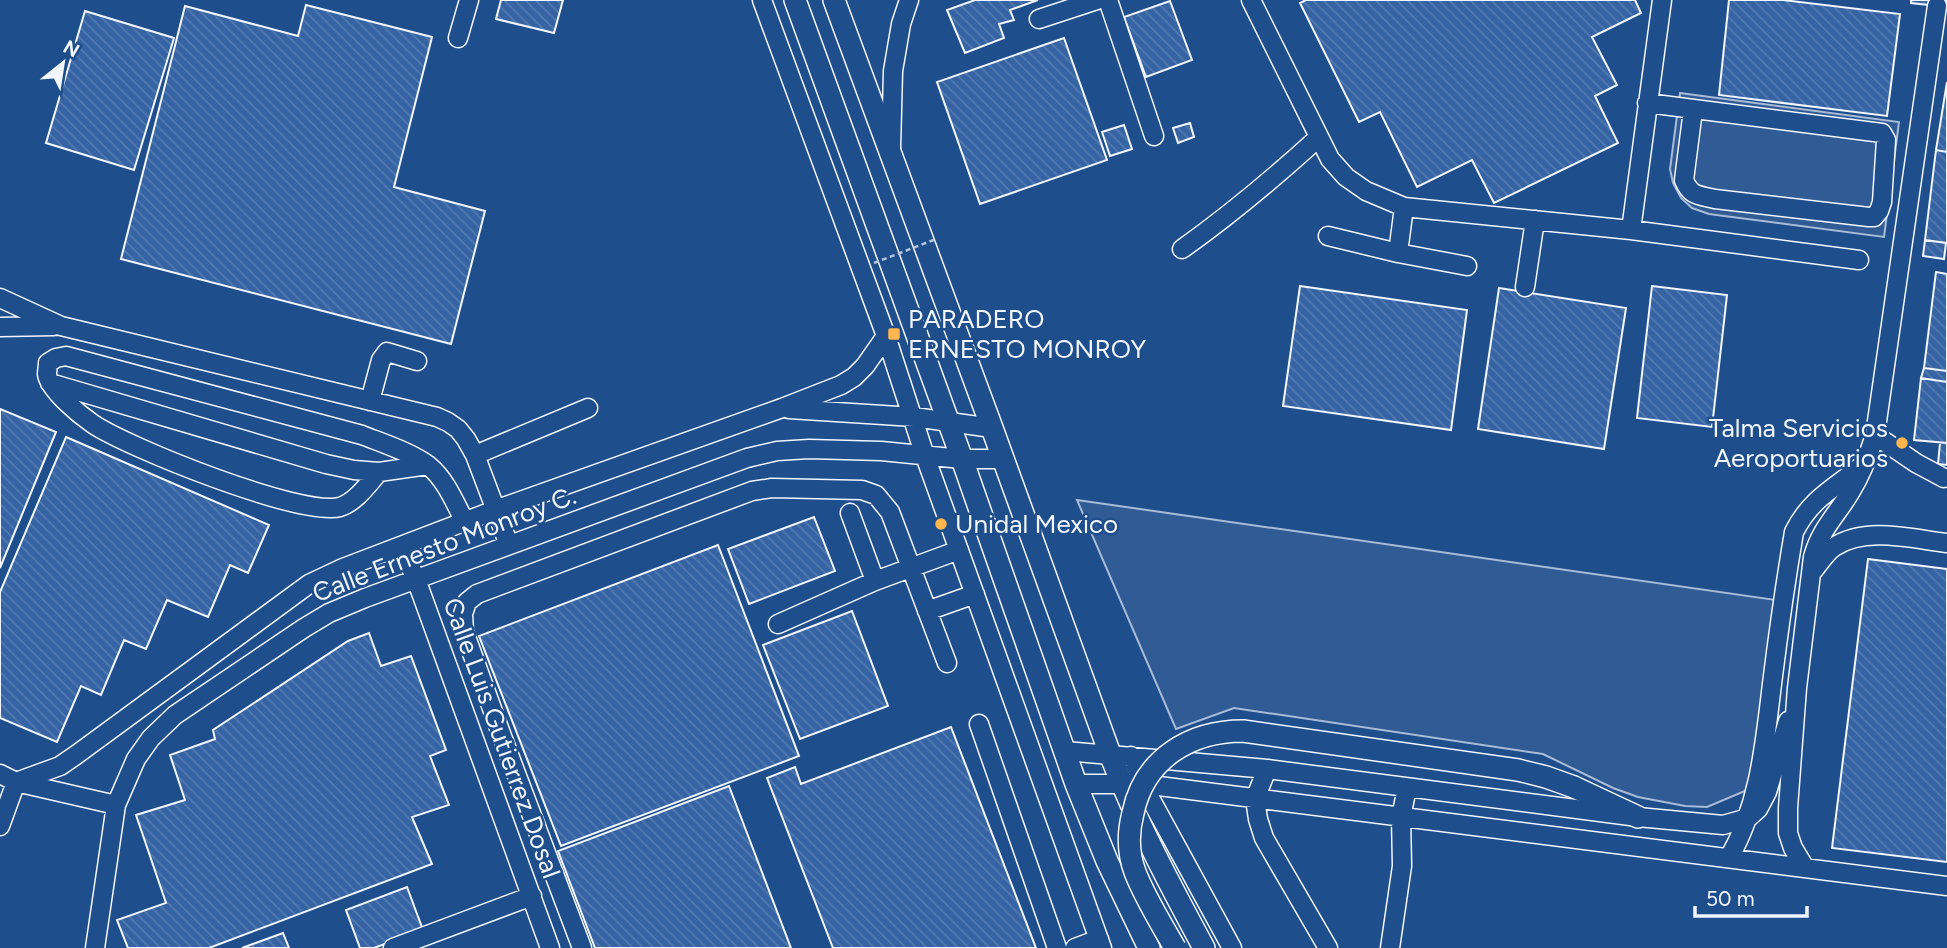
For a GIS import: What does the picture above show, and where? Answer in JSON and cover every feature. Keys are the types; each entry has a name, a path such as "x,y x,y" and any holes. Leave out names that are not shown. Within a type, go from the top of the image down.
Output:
{"main road":[{"path":"795,0 949,422 1076,783 1143,942"},
{"path":"834,0 1121,783 1204,948"},
{"path":"1175,948 1135,871 1129,833 1135,801 1151,772 1173,751 1199,737 1243,731 1518,770 1546,776 1638,817"}],"street":[{"path":"457,38 469,0"},
{"path":"761,0 886,336 925,456 1101,943 1075,948"},
{"path":"890,156 893,71 901,24 909,0"},
{"path":"1039,19 1097,0"},
{"path":"1108,0 1154,136"},
{"path":"1251,0 1330,159 1346,177 1366,191 1404,207 1631,230 1859,260"},
{"path":"1631,230 1662,0"},
{"path":"1805,868 1788,833 1788,808 1797,688 1813,557 1817,541 1851,491 1865,464 1875,435 1937,6"},
{"path":"1647,103 1882,134 1886,140 1882,202 1878,211 1874,217 1847,215 1715,199 1695,194 1688,190 1684,180 1693,110"},
{"path":"1181,249 1258,190 1318,138"},
{"path":"1398,253 1404,207"},
{"path":"1525,287 1535,220"},
{"path":"1328,236 1467,266"},
{"path":"0,298 61,326 437,417 448,422 458,429 475,455 509,545"},
{"path":"0,327 61,326"},
{"name":"Calle Ernesto Monroy C.","path":"8,778 60,766 309,584 342,568 495,510 841,385 865,366 886,336"},
{"path":"370,401 381,360 387,352 417,361"},
{"path":"379,472 359,494 337,508 279,498 201,474 110,434 74,410 50,383 48,363 66,356 362,435 428,466 446,485 465,522"},
{"path":"50,383 326,464 379,472 428,466"},
{"path":"475,455 588,408"},
{"name":"Calle Ernesto Monroy C.","path":"782,408 914,417 992,428"},
{"path":"1875,435 1944,478"},
{"name":"Calle Ernesto Monroy C.","path":"95,948 116,805 136,759 151,738 176,715 329,613 747,458 777,451 881,451 962,459 1003,459"},
{"path":"1728,858 1748,818 1760,774 1794,531 1802,515 1813,503 1865,464"},
{"path":"582,948 464,631 463,614 467,602 477,594 752,491 772,488 862,490 876,495 890,512 947,663"},
{"path":"850,513 875,581"},
{"path":"1812,572 1832,548 1855,538 1881,536 1947,543"},
{"name":"Calle Luis Gutierrez Dosal","path":"401,547 416,579 550,948"},
{"path":"778,624 875,581 959,550"},
{"path":"927,611 975,594"},
{"path":"1065,751 1267,769 1638,817 1723,825 1748,818 1758,809 1767,792 1797,688"},
{"path":"979,724 1057,948"},
{"path":"1131,757 1232,948"},
{"path":"1267,769 1255,799 1264,838 1328,948"},
{"path":"0,826 8,778 116,805"},
{"path":"1076,783 1143,784 1947,886"},
{"path":"1390,948 1402,866 1401,817 1407,788"},
{"path":"393,948 532,896"}],"path":[{"path":"874,263 936,239"}],"shaded area":[{"path":"1680,93 1899,122 1884,237 1709,214 1692,208 1681,198 1673,183 1670,169"},
{"path":"1077,500 1776,600 1752,788 1707,807 1685,806 1638,797 1613,788 1543,754 1234,708 1176,729"}],"building":[{"path":"501,0 563,0 554,33 496,19"},
{"path":"975,0 1038,0 1010,10 1014,20 999,24 1004,38 965,53 947,10"},
{"path":"1306,0 1635,0 1641,13 1592,37 1617,85 1595,96 1618,143 1494,203 1472,160 1417,187 1380,112 1359,122 1300,3"},
{"path":"1729,0 1783,0 1900,14 1887,116 1719,95"},
{"path":"1911,0 1947,0 1947,7 1911,3"},
{"path":"1170,1 1192,60 1146,77 1124,17"},
{"path":"306,5 432,37 394,187 485,211 451,344 121,259 185,6 298,36"},
{"path":"85,11 174,38 134,170 46,143"},
{"path":"1064,38 1107,160 980,204 937,82"},
{"path":"1947,82 1947,152 1936,150"},
{"path":"1190,123 1194,137 1178,143 1173,128"},
{"path":"1124,125 1132,149 1110,156 1102,132"},
{"path":"1936,150 1947,152 1947,243 1925,240"},
{"path":"1925,240 1946,243 1944,259 1923,256"},
{"path":"1936,272 1947,274 1947,371 1924,368"},
{"path":"1300,286 1467,310 1451,430 1283,406"},
{"path":"1652,286 1727,295 1712,427 1637,418"},
{"path":"1499,288 1626,308 1604,449 1478,429"},
{"path":"1924,368 1947,371 1947,382 1921,378"},
{"path":"1921,378 1947,382 1947,443 1914,440"},
{"path":"0,409 56,432 0,568"},
{"path":"66,437 269,525 248,573 230,565 208,617 167,600 146,649 124,640 101,695 81,686 57,742 0,718 0,592"},
{"path":"1940,443 1947,443 1947,465 1938,464"},
{"path":"814,517 835,571 749,604 728,549"},
{"path":"718,545 799,756 561,846 479,636"},
{"path":"1868,559 1947,569 1947,862 1832,848"},
{"path":"852,611 888,706 800,739 763,645"},
{"path":"369,633 381,666 411,656 446,750 430,756 449,805 412,817 432,864 209,948 128,948 117,920 166,903 136,815 185,800 170,755 215,739 213,730 348,641"},
{"path":"951,727 1036,948 833,948 767,778 795,767 801,784"},
{"path":"729,786 791,948 595,948 558,851"},
{"path":"407,887 423,930 374,948 360,948 346,910"},
{"path":"283,933 289,948 242,948"}],"place":[{"name":"PARADERO ERNESTO MONROY","path":"894,334"},
{"name":"Talma Servicios Aeroportuarios","path":"1902,443"},
{"name":"Unidal Mexico","path":"941,524"}]}
